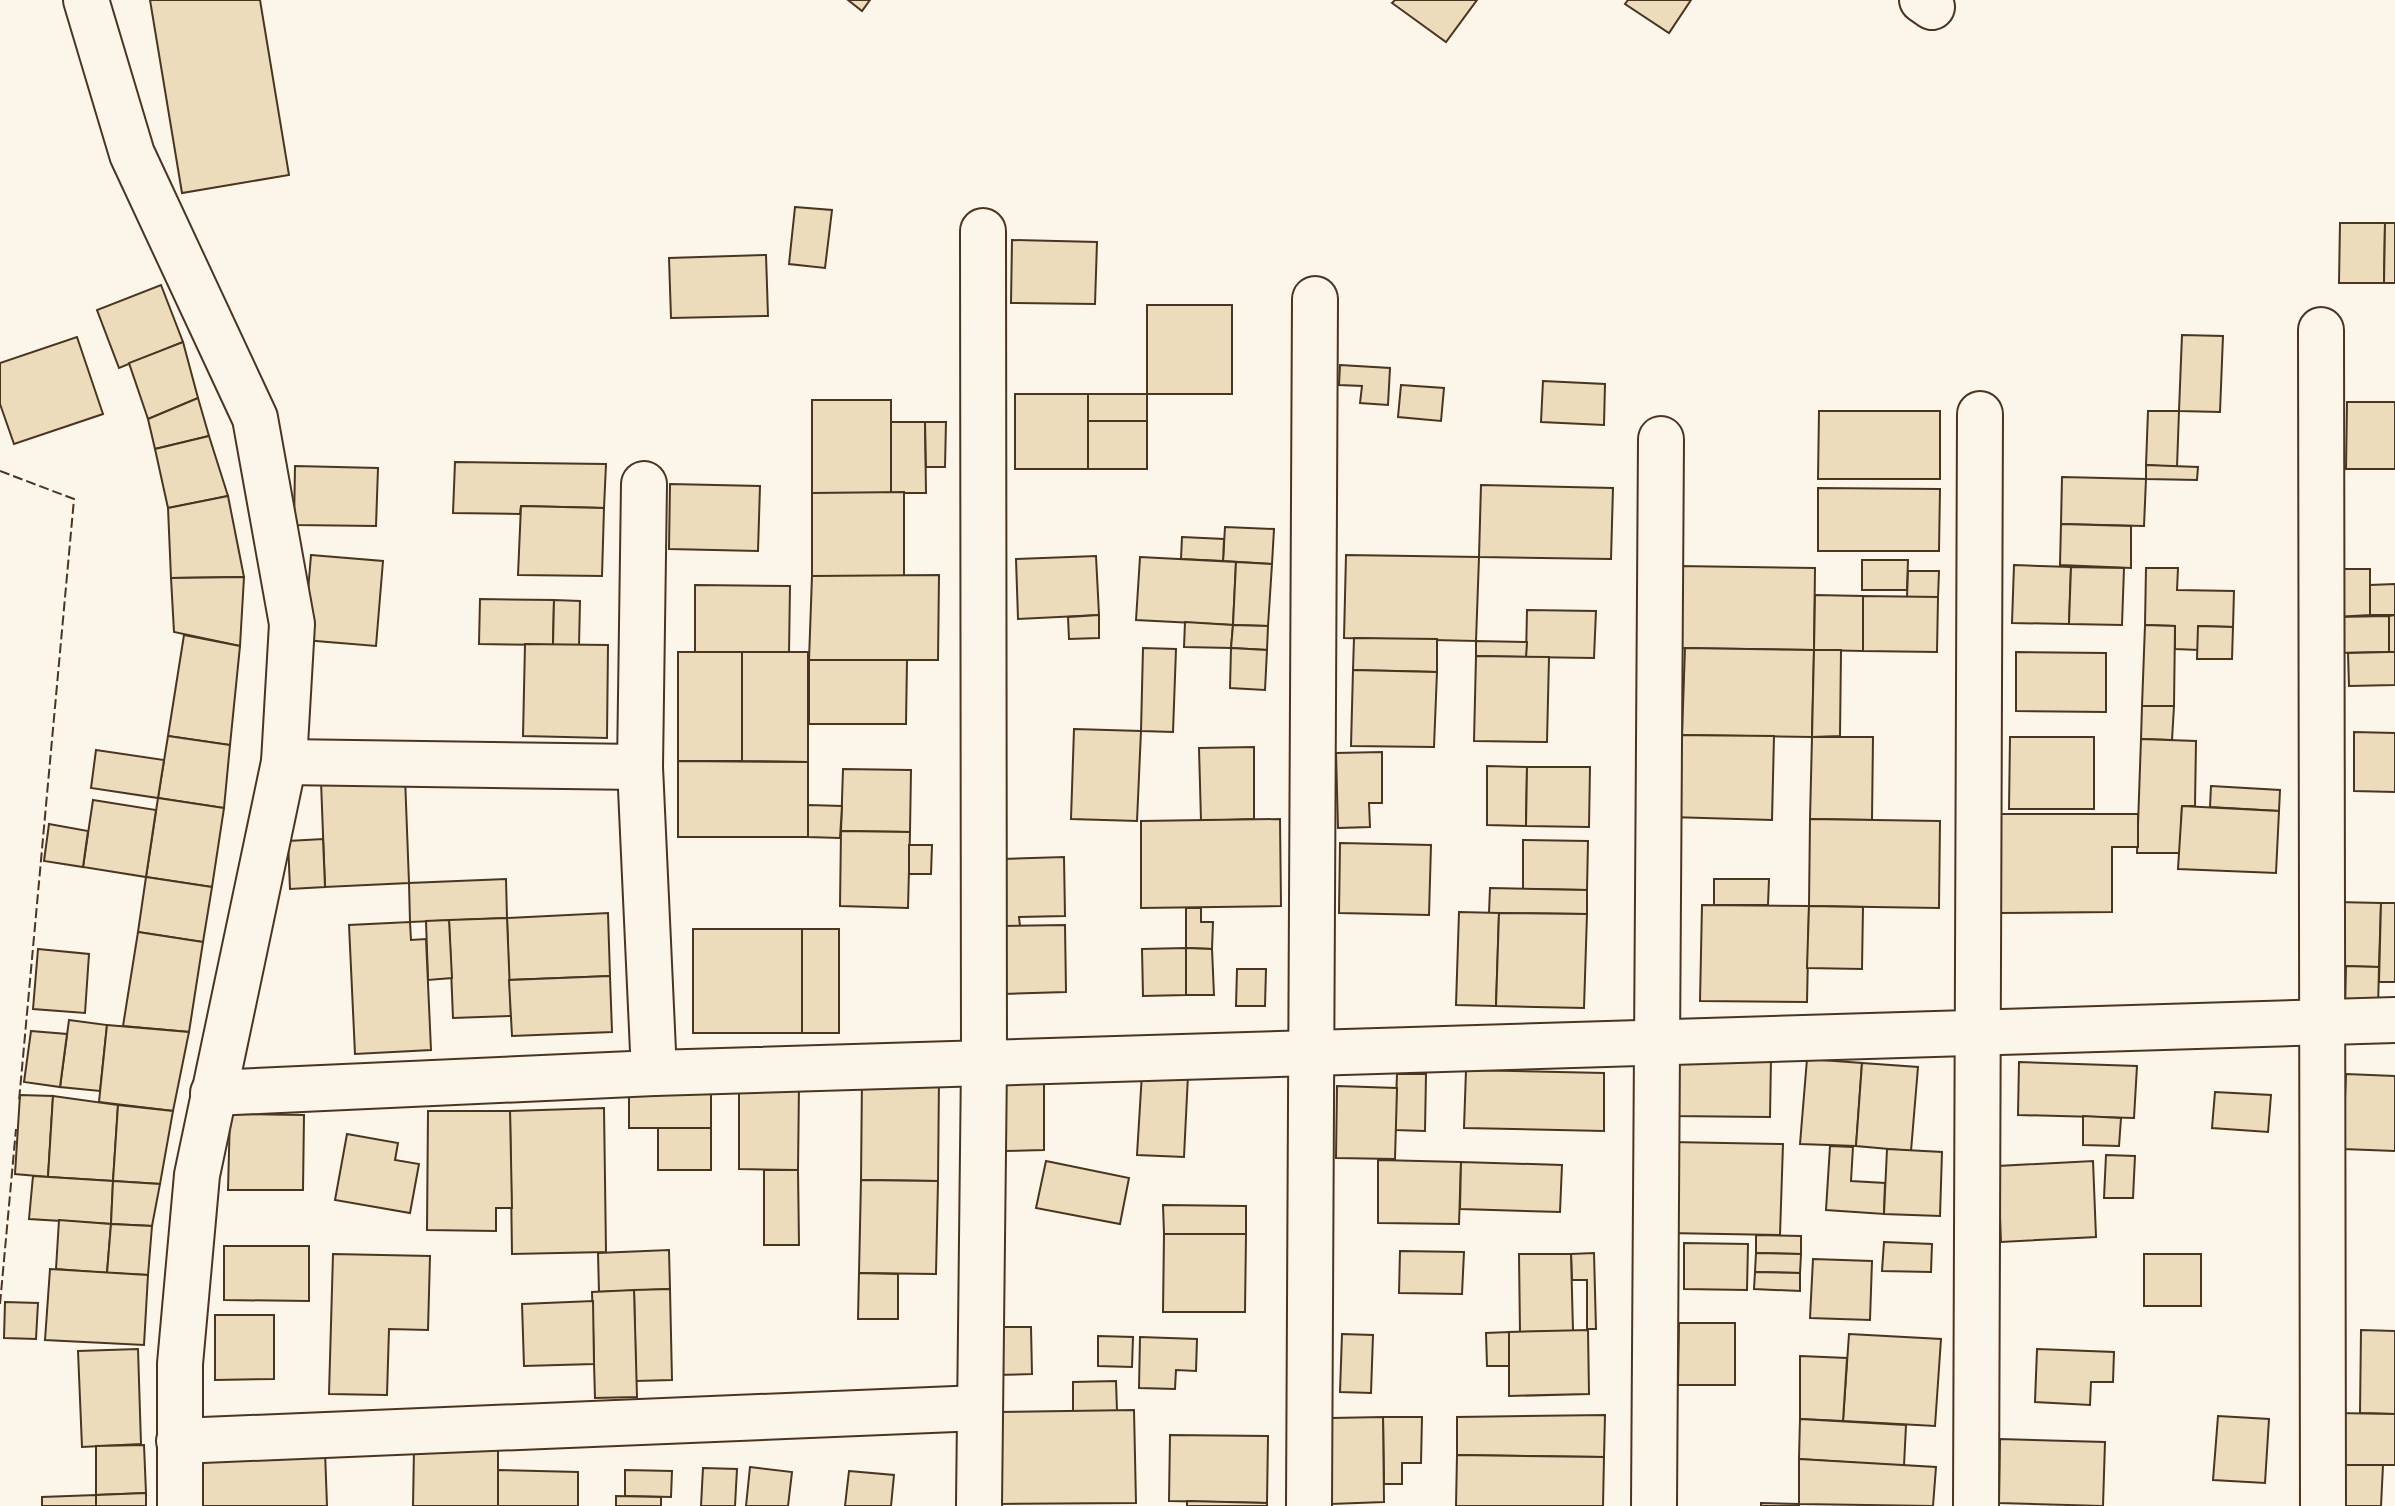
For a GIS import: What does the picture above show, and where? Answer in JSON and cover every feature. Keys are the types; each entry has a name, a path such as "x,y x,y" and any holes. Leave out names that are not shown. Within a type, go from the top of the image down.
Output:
{"street":[{"path":"86,0 132,154 255,418 292,624 284,762 197,1175 180,1364 180,1506"},
{"path":"979,1506 984,1063 983,231"},
{"path":"1309,1506 1314,1052 1315,299"},
{"path":"2321,330 2323,1506"},
{"path":"1976,1506 1980,414"},
{"path":"1654,1506 1661,439"},
{"path":"644,484 640,767 654,1073"},
{"path":"284,762 640,767"},
{"path":"213,1093 654,1073 2395,1020"},
{"path":"179,1441 979,1408"}],"building":[{"path":"150,0 260,0 289,175 182,193"},
{"path":"848,0 870,0 862,11"},
{"path":"1395,0 1477,0 1446,42 1392,3"},
{"path":"1628,0 1691,0 1669,33 1625,4"},
{"path":"795,207 832,210 825,268 789,264"},
{"path":"2340,223 2385,223 2384,283 2339,283"},
{"path":"2385,223 2395,223 2395,283 2384,283"},
{"path":"1012,240 1097,242 1095,304 1011,303"},
{"path":"766,255 768,316 671,318 669,258"},
{"path":"161,285 183,342 119,368 97,310"},
{"path":"1147,305 1232,305 1232,394 1147,394"},
{"path":"2182,335 2223,336 2220,412 2179,411"},
{"path":"77,337 103,414 14,444 0,404 0,363"},
{"path":"183,342 198,398 148,419 129,363"},
{"path":"1340,365 1390,368 1388,405 1360,403 1362,386 1339,385"},
{"path":"1543,381 1605,384 1604,425 1541,422"},
{"path":"1401,385 1444,388 1441,421 1398,417"},
{"path":"1015,394 1088,394 1088,469 1015,469"},
{"path":"1088,394 1147,394 1147,421 1088,421"},
{"path":"198,398 209,436 155,449 148,419"},
{"path":"812,400 891,400 891,493 812,493"},
{"path":"2347,402 2395,402 2395,469 2346,469"},
{"path":"1819,411 1940,411 1940,479 1818,479"},
{"path":"2148,411 2179,411 2177,467 2146,465"},
{"path":"1088,421 1147,421 1147,469 1088,469"},
{"path":"891,422 925,422 926,493 891,493"},
{"path":"925,422 946,422 945,467 926,467"},
{"path":"209,436 228,496 168,508 155,449"},
{"path":"455,462 606,464 604,508 521,506 520,514 453,513"},
{"path":"2146,465 2198,467 2197,480 2146,479"},
{"path":"295,466 378,468 376,526 294,525"},
{"path":"2062,477 2146,479 2144,526 2061,524"},
{"path":"670,484 760,486 758,551 669,549"},
{"path":"1481,485 1613,488 1611,559 1479,557"},
{"path":"1818,488 1940,489 1939,551 1818,551"},
{"path":"904,492 904,576 812,576 812,493"},
{"path":"228,496 244,577 171,578 168,508"},
{"path":"521,506 604,508 602,576 518,575"},
{"path":"2061,524 2131,526 2131,568 2060,565"},
{"path":"1225,527 1274,529 1272,564 1223,561"},
{"path":"1182,537 1224,539 1223,561 1181,559"},
{"path":"311,555 383,561 376,646 304,640"},
{"path":"1346,555 1479,557 1476,641 1344,638"},
{"path":"1096,556 1099,615 1018,619 1016,559"},
{"path":"1140,557 1236,562 1233,625 1136,620"},
{"path":"1862,560 1908,560 1907,590 1862,590"},
{"path":"1236,562 1272,564 1268,626 1233,625"},
{"path":"2014,565 2071,567 2069,624 2012,623"},
{"path":"1677,566 1815,568 1814,650 1676,648"},
{"path":"2071,567 2124,568 2122,625 2069,624"},
{"path":"2146,568 2178,568 2177,590 2234,591 2233,627 2198,626 2199,650 2175,649 2175,626 2145,625"},
{"path":"2335,569 2370,569 2370,615 2336,617"},
{"path":"1908,571 1939,571 1938,597 1907,597"},
{"path":"939,575 938,660 809,660 812,576"},
{"path":"244,577 240,646 174,632 171,578"},
{"path":"2395,584 2395,615 2370,615 2370,585"},
{"path":"695,585 790,586 789,653 695,652"},
{"path":"1815,595 1863,596 1863,651 1814,650"},
{"path":"1863,596 1938,597 1937,652 1863,651"},
{"path":"480,599 554,600 553,645 479,644"},
{"path":"554,600 580,601 579,646 553,645"},
{"path":"1527,610 1596,611 1594,658 1526,657"},
{"path":"1099,615 1099,638 1069,639 1068,617"},
{"path":"2395,615 2395,652 2389,652 2389,616"},
{"path":"2389,616 2389,652 2336,653 2336,617"},
{"path":"1185,622 1233,625 1231,648 1184,647"},
{"path":"1233,625 1268,626 1267,650 1231,648"},
{"path":"2145,625 2175,626 2174,706 2142,706"},
{"path":"2198,626 2233,627 2232,659 2197,659"},
{"path":"184,635 240,646 230,745 168,736"},
{"path":"1354,638 1437,639 1437,672 1353,670"},
{"path":"1476,641 1527,642 1526,657 1476,656"},
{"path":"525,644 608,645 607,738 523,736"},
{"path":"1143,648 1176,649 1173,732 1141,731"},
{"path":"1231,648 1267,650 1265,690 1230,688"},
{"path":"1685,648 1814,650 1812,737 1682,735"},
{"path":"1814,650 1841,650 1840,736 1812,737"},
{"path":"678,652 742,652 742,761 678,761"},
{"path":"742,652 808,652 808,762 742,761"},
{"path":"2016,652 2106,653 2106,712 2016,711"},
{"path":"2395,652 2395,685 2349,686 2348,653"},
{"path":"1476,656 1549,657 1547,742 1474,741"},
{"path":"809,660 907,660 906,724 809,724"},
{"path":"1353,670 1437,672 1434,747 1351,746"},
{"path":"2142,706 2174,706 2172,740 2141,739"},
{"path":"1074,729 1141,731 1137,821 1071,819"},
{"path":"2354,732 2395,733 2395,792 2354,791"},
{"path":"1671,735 1774,736 1772,820 1670,817"},
{"path":"168,736 230,745 224,808 158,798"},
{"path":"1812,737 1873,737 1872,820 1810,819"},
{"path":"2010,737 2094,737 2094,809 2009,809"},
{"path":"2141,739 2196,741 2195,806 2182,806 2180,853 2137,853"},
{"path":"1254,747 1254,819 1201,821 1199,748"},
{"path":"96,750 164,760 158,798 91,788"},
{"path":"1382,752 1382,803 1369,803 1370,827 1338,828 1336,753"},
{"path":"678,761 808,762 808,837 678,837"},
{"path":"1487,766 1527,767 1526,826 1487,825"},
{"path":"1527,767 1590,767 1589,827 1526,826"},
{"path":"843,769 911,770 910,832 841,831"},
{"path":"405,777 409,883 325,887 321,781"},
{"path":"2211,786 2280,790 2279,811 2210,807"},
{"path":"158,798 224,808 212,887 146,877"},
{"path":"93,800 156,810 146,877 83,867"},
{"path":"808,805 842,806 840,838 808,837"},
{"path":"2182,806 2279,811 2276,873 2178,869"},
{"path":"1999,814 2138,814 2138,847 2112,847 2112,912 1999,913"},
{"path":"1280,819 1281,906 1141,908 1141,821"},
{"path":"1810,819 1940,821 1939,908 1809,906"},
{"path":"49,824 88,831 83,867 44,861"},
{"path":"841,831 910,832 908,908 840,906"},
{"path":"323,839 325,887 290,889 288,841"},
{"path":"1523,840 1588,841 1587,890 1523,889"},
{"path":"1340,843 1431,845 1429,915 1339,913"},
{"path":"909,845 932,845 931,874 909,874"},
{"path":"1064,857 1065,916 1019,917 1020,926 1002,926 1002,859"},
{"path":"146,877 212,887 203,942 138,932"},
{"path":"506,879 507,918 410,922 409,883"},
{"path":"1714,879 1769,879 1768,905 1714,905"},
{"path":"1490,888 1587,890 1587,914 1489,913"},
{"path":"2336,902 2381,903 2379,967 2334,966"},
{"path":"2381,903 2395,903 2395,982 2379,982"},
{"path":"1702,905 1809,906 1807,1002 1700,1001"},
{"path":"1809,906 1863,907 1862,969 1807,968"},
{"path":"1186,908 1201,908 1201,922 1213,922 1212,949 1186,948"},
{"path":"1459,912 1499,913 1496,1006 1456,1005"},
{"path":"608,913 610,976 509,980 507,918"},
{"path":"1499,913 1587,914 1584,1008 1496,1006"},
{"path":"507,918 511,1016 453,1018 449,920"},
{"path":"449,920 452,978 428,980 426,921"},
{"path":"410,922 411,940 426,939 431,1050 355,1054 349,925"},
{"path":"1065,925 1066,992 1004,994 1002,926"},
{"path":"693,929 802,929 802,1033 693,1033"},
{"path":"802,929 839,929 839,1033 802,1033"},
{"path":"138,932 203,942 189,1032 123,1026"},
{"path":"1186,948 1212,949 1214,995 1186,995"},
{"path":"1186,948 1186,995 1143,996 1142,949"},
{"path":"38,949 89,954 85,1013 33,1009"},
{"path":"2346,966 2379,967 2378,1008 2345,1007"},
{"path":"1237,969 1266,969 1265,1006 1236,1006"},
{"path":"610,976 612,1032 512,1036 509,980"},
{"path":"69,1020 107,1025 100,1091 60,1087"},
{"path":"107,1025 189,1032 173,1111 99,1102"},
{"path":"31,1031 67,1034 60,1087 24,1082"},
{"path":"1671,1059 1771,1059 1770,1117 1670,1116"},
{"path":"1807,1059 1862,1063 1856,1146 1800,1144"},
{"path":"2019,1062 2137,1066 2134,1118 2018,1115"},
{"path":"1862,1063 1918,1067 1911,1151 1856,1146"},
{"path":"1466,1070 1604,1073 1604,1131 1464,1128"},
{"path":"1044,1072 1044,1150 1004,1151 1004,1073"},
{"path":"1142,1073 1188,1075 1184,1157 1137,1155"},
{"path":"1397,1074 1426,1074 1425,1131 1395,1130"},
{"path":"2346,1074 2395,1076 2395,1151 2343,1149"},
{"path":"862,1078 939,1078 938,1181 861,1180"},
{"path":"711,1084 711,1128 629,1128 629,1085"},
{"path":"739,1084 799,1084 798,1170 739,1169"},
{"path":"1337,1086 1397,1088 1395,1159 1336,1158"},
{"path":"2215,1092 2271,1095 2268,1132 2212,1128"},
{"path":"20,1095 53,1096 48,1177 15,1174"},
{"path":"53,1096 118,1105 113,1181 48,1177"},
{"path":"118,1105 173,1111 160,1184 113,1181"},
{"path":"604,1108 606,1252 512,1254 510,1111"},
{"path":"428,1111 510,1111 512,1208 496,1208 496,1231 427,1230"},
{"path":"230,1114 304,1115 303,1190 228,1190"},
{"path":"2083,1116 2121,1118 2119,1146 2083,1145"},
{"path":"658,1128 711,1128 711,1170 658,1170"},
{"path":"347,1134 398,1143 395,1160 419,1164 410,1213 335,1200"},
{"path":"1670,1142 1783,1144 1780,1235 1667,1233"},
{"path":"1830,1146 1853,1147 1851,1181 1885,1183 1884,1214 1826,1210"},
{"path":"1887,1149 1942,1152 1940,1216 1884,1214"},
{"path":"2106,1155 2135,1156 2133,1198 2104,1198"},
{"path":"1378,1160 1461,1162 1459,1224 1378,1223"},
{"path":"1046,1161 1129,1178 1120,1224 1036,1208"},
{"path":"2093,1161 2096,1237 2001,1242 1998,1166"},
{"path":"1461,1162 1562,1165 1560,1212 1460,1209"},
{"path":"764,1170 798,1170 799,1245 764,1245"},
{"path":"33,1176 113,1181 111,1224 29,1219"},
{"path":"861,1180 938,1181 936,1274 859,1273"},
{"path":"113,1181 160,1184 152,1226 111,1224"},
{"path":"1163,1205 1246,1206 1246,1234 1164,1234"},
{"path":"59,1220 111,1224 107,1273 56,1269"},
{"path":"111,1224 152,1226 148,1275 107,1273"},
{"path":"1164,1234 1246,1234 1245,1312 1163,1312"},
{"path":"1756,1235 1801,1236 1801,1254 1756,1253"},
{"path":"1884,1242 1932,1244 1931,1272 1882,1271"},
{"path":"1684,1243 1748,1244 1747,1290 1684,1289"},
{"path":"224,1246 309,1246 309,1301 224,1300"},
{"path":"669,1250 670,1289 599,1292 598,1253"},
{"path":"1400,1251 1464,1252 1462,1294 1399,1293"},
{"path":"1594,1253 1596,1329 1587,1329 1587,1280 1572,1280 1571,1254"},
{"path":"1756,1253 1801,1254 1800,1273 1755,1272"},
{"path":"333,1254 430,1256 428,1330 389,1329 387,1395 329,1394"},
{"path":"1519,1254 1571,1254 1573,1331 1520,1332"},
{"path":"2144,1254 2201,1254 2201,1306 2144,1306"},
{"path":"1813,1259 1872,1261 1870,1320 1810,1318"},
{"path":"50,1269 148,1275 144,1345 45,1340"},
{"path":"1755,1272 1800,1273 1800,1291 1754,1289"},
{"path":"859,1273 898,1274 898,1319 858,1319"},
{"path":"670,1289 672,1380 636,1381 634,1290"},
{"path":"634,1290 637,1397 595,1398 592,1292"},
{"path":"593,1301 594,1364 524,1366 522,1304"},
{"path":"5,1302 38,1303 36,1339 4,1338"},
{"path":"215,1315 274,1315 274,1379 215,1380"},
{"path":"1679,1323 1735,1323 1735,1385 1678,1385"},
{"path":"996,1327 1031,1327 1032,1374 996,1375"},
{"path":"1588,1330 1589,1394 1509,1396 1509,1332"},
{"path":"2361,1330 2395,1331 2395,1414 2360,1413"},
{"path":"1509,1332 1509,1366 1487,1366 1486,1333"},
{"path":"1342,1334 1373,1335 1371,1393 1340,1392"},
{"path":"1849,1334 1941,1339 1935,1426 1843,1421"},
{"path":"1098,1336 1133,1337 1132,1367 1098,1366"},
{"path":"1140,1337 1197,1339 1196,1371 1176,1370 1175,1389 1139,1388"},
{"path":"138,1349 141,1444 82,1447 78,1351"},
{"path":"2037,1349 2114,1352 2113,1382 2091,1382 2090,1405 2035,1402"},
{"path":"1800,1356 1847,1358 1843,1421 1800,1419"},
{"path":"1116,1381 1117,1411 1073,1411 1073,1382"},
{"path":"1134,1410 1136,1503 998,1504 997,1412"},
{"path":"2336,1413 2395,1414 2395,1465 2335,1465"},
{"path":"1605,1415 1604,1457 1457,1455 1457,1417"},
{"path":"2218,1416 2269,1419 2265,1483 2213,1480"},
{"path":"1383,1417 1422,1417 1421,1463 1402,1463 1402,1484 1384,1484"},
{"path":"1383,1417 1384,1502 1331,1504 1331,1418"},
{"path":"1800,1419 1906,1425 1904,1466 1799,1459"},
{"path":"1170,1435 1268,1436 1267,1503 1169,1501"},
{"path":"2000,1439 2105,1442 2103,1506 1999,1503"},
{"path":"144,1445 146,1493 96,1495 96,1446"},
{"path":"414,1449 498,1449 498,1506 413,1506"},
{"path":"325,1451 327,1506 203,1506 201,1456"},
{"path":"1457,1455 1604,1457 1603,1506 1456,1506"},
{"path":"1799,1459 1936,1467 1933,1506 1799,1504"},
{"path":"2335,1465 2383,1465 2381,1506 2335,1506"},
{"path":"750,1467 792,1472 788,1506 746,1506"},
{"path":"703,1468 737,1469 735,1506 701,1506"},
{"path":"498,1470 578,1472 578,1506 498,1506"},
{"path":"625,1470 672,1471 671,1497 625,1496"},
{"path":"849,1471 894,1475 891,1506 845,1506"},
{"path":"146,1493 146,1506 96,1506 96,1495"},
{"path":"96,1495 96,1506 42,1506 42,1497"},
{"path":"616,1496 661,1497 661,1506 616,1506"},
{"path":"1187,1501 1267,1503 1267,1506 1187,1506"},
{"path":"1761,1503 1799,1504 1799,1506 1761,1506"}],"fence":[{"path":"0,471 74,499 19,1101"},
{"path":"0,1304 16,1129"}]}
